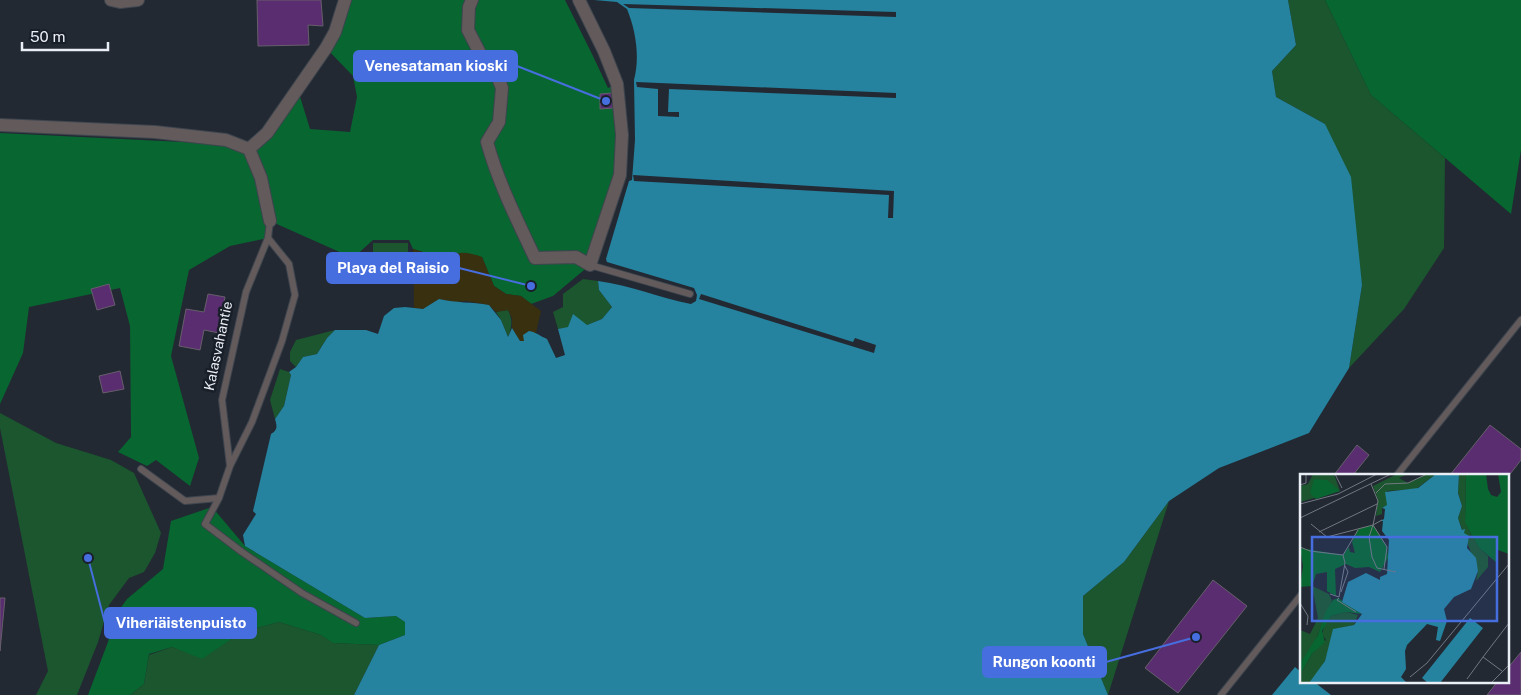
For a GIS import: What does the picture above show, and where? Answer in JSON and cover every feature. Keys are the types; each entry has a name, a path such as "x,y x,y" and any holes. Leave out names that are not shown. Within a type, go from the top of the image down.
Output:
{"street":[{"path":"111,0 120,2 138,0"},
{"path":"0,125 156,132 226,140 248,149 266,132 326,48 335,32 345,0"},
{"path":"472,0 469,7 468,30 486,65 497,75 502,88 499,122 487,142 494,166 514,213 535,258 576,257 590,265 620,175 622,135 617,84 604,50 578,0"},
{"name":"Kalasvahantie","path":"248,149 261,178 270,221"}],"lane":[{"name":"Kalasvahantie","path":"270,221 268,238 246,292 222,400 230,466 219,498 205,524 295,588 356,623"},
{"path":"230,466 252,422 273,365 295,295 289,264 268,238"},
{"path":"590,265 690,294"},
{"path":"1398,474 1521,320"},
{"path":"141,469 185,501 219,498"},
{"path":"1221,695 1300,596"}],"green space":[{"path":"345,0 565,0 608,88 617,84 620,175 590,265 553,296 531,304 521,296 506,294 494,286 482,257 446,259 413,249 409,240 373,240 353,258 270,221 268,238 230,246 189,270 171,356 199,458 190,486 156,460 147,466 118,452 131,437 130,326 120,288 29,307 23,353 0,404 0,133 203,143 249,149 298,90 310,129 350,132 357,97 353,76 326,48"},
{"path":"1288,0 1325,0 1371,95 1445,158 1444,248 1404,309 1349,368 1362,285 1325,124 1276,97 1272,71 1296,45"},
{"path":"1325,0 1521,0 1521,150 1511,214 1371,95"},
{"path":"373,243 408,243 408,269 373,269"},
{"path":"583,279 598,281 599,290 612,307 602,319 587,325 558,329 553,312 563,307 563,294"},
{"path":"508,310 511,324 508,337 496,312"},
{"path":"335,330 327,338 317,354 303,357 296,367 290,361 290,352 296,340"},
{"path":"280,369 289,372 291,375 284,406 275,419 270,400"},
{"path":"0,413 56,443 111,460 134,473 161,533 155,553 144,572 129,578 109,605 98,642 77,695 36,695 48,671 0,428"},
{"path":"1169,501 1108,695 1083,634 1083,596 1124,562"},
{"path":"212,507 245,546 365,618 396,616 405,622 405,635 379,645 333,643 321,635 279,622 242,632 202,659 172,647 149,654 144,684 130,695 88,695 108,642 115,616 127,599 163,569 171,521"},
{"path":"279,622 321,635 334,643 379,645 354,695 130,695 144,684 149,655 172,647 202,658 242,632"}],"sand":[{"path":"413,249 446,259 455,254 463,253 482,257 494,286 506,294 521,296 541,311 536,333 529,331 524,341 520,341 512,328 512,318 508,310 496,312 489,305 439,299 423,309 414,308"}],"water":[{"path":"594,0 1288,0 1296,45 1272,71 1276,97 1325,124 1351,177 1362,285 1349,368 1309,433 1219,468 1169,501 1124,562 1083,596 1083,634 1108,695 354,695 379,645 405,635 405,622 396,616 365,618 245,546 243,535 256,514 253,511 271,434 276,428 275,419 284,406 291,375 289,372 296,367 303,357 317,354 327,338 335,330 366,330 378,334 384,316 394,308 423,309 439,299 489,305 501,320 508,337 512,328 520,341 524,341 523,335 529,331 536,333 547,339 556,358 565,355 558,329 568,327 573,314 587,325 602,319 612,307 599,290 598,281 622,285 691,304 696,301 697,295 694,288 607,262 606,259 629,181 632,180 635,140 634,80 637,53 633,26 627,9 617,2"},
{"path":"1295,667 1300,671 1300,682 1314,682 1331,695 1272,695"}],"pier":[{"path":"623,4 896,12 896,17 629,8"},
{"path":"636,82 896,93 896,98 669,89 668,112 679,112 679,117 658,116 658,89 637,87"},
{"path":"633,175 894,191 893,218 888,218 889,195 634,181"},
{"path":"701,294 853,342 855,338 876,345 874,353 699,299"}],"building":[{"path":"257,0 321,0 323,26 308,25 309,45 258,46"},
{"path":"612,93 613,108 600,109 600,94"},
{"path":"109,284 115,305 97,310 91,289"},
{"path":"208,294 225,297 219,333 204,330 200,350 179,346 186,309 204,312"},
{"path":"120,371 124,389 103,393 99,376"},
{"path":"1490,425 1521,449 1521,460 1508,477 1508,474 1451,474"},
{"path":"1357,445 1369,455 1354,474 1335,474"},
{"path":"1213,580 1247,606 1178,693 1145,668"},
{"path":"0,598 5,598 0,651"},
{"path":"1521,652 1521,695 1487,695 1497,682 1508,682 1508,668"}],"place":[{"name":"Venesataman kioski","path":"606,101"},
{"name":"Playa del Raisio","path":"531,286"},
{"name":"Viheriäistenpuisto","path":"88,558"},
{"name":"Rungon koonti","path":"1196,637"}]}
